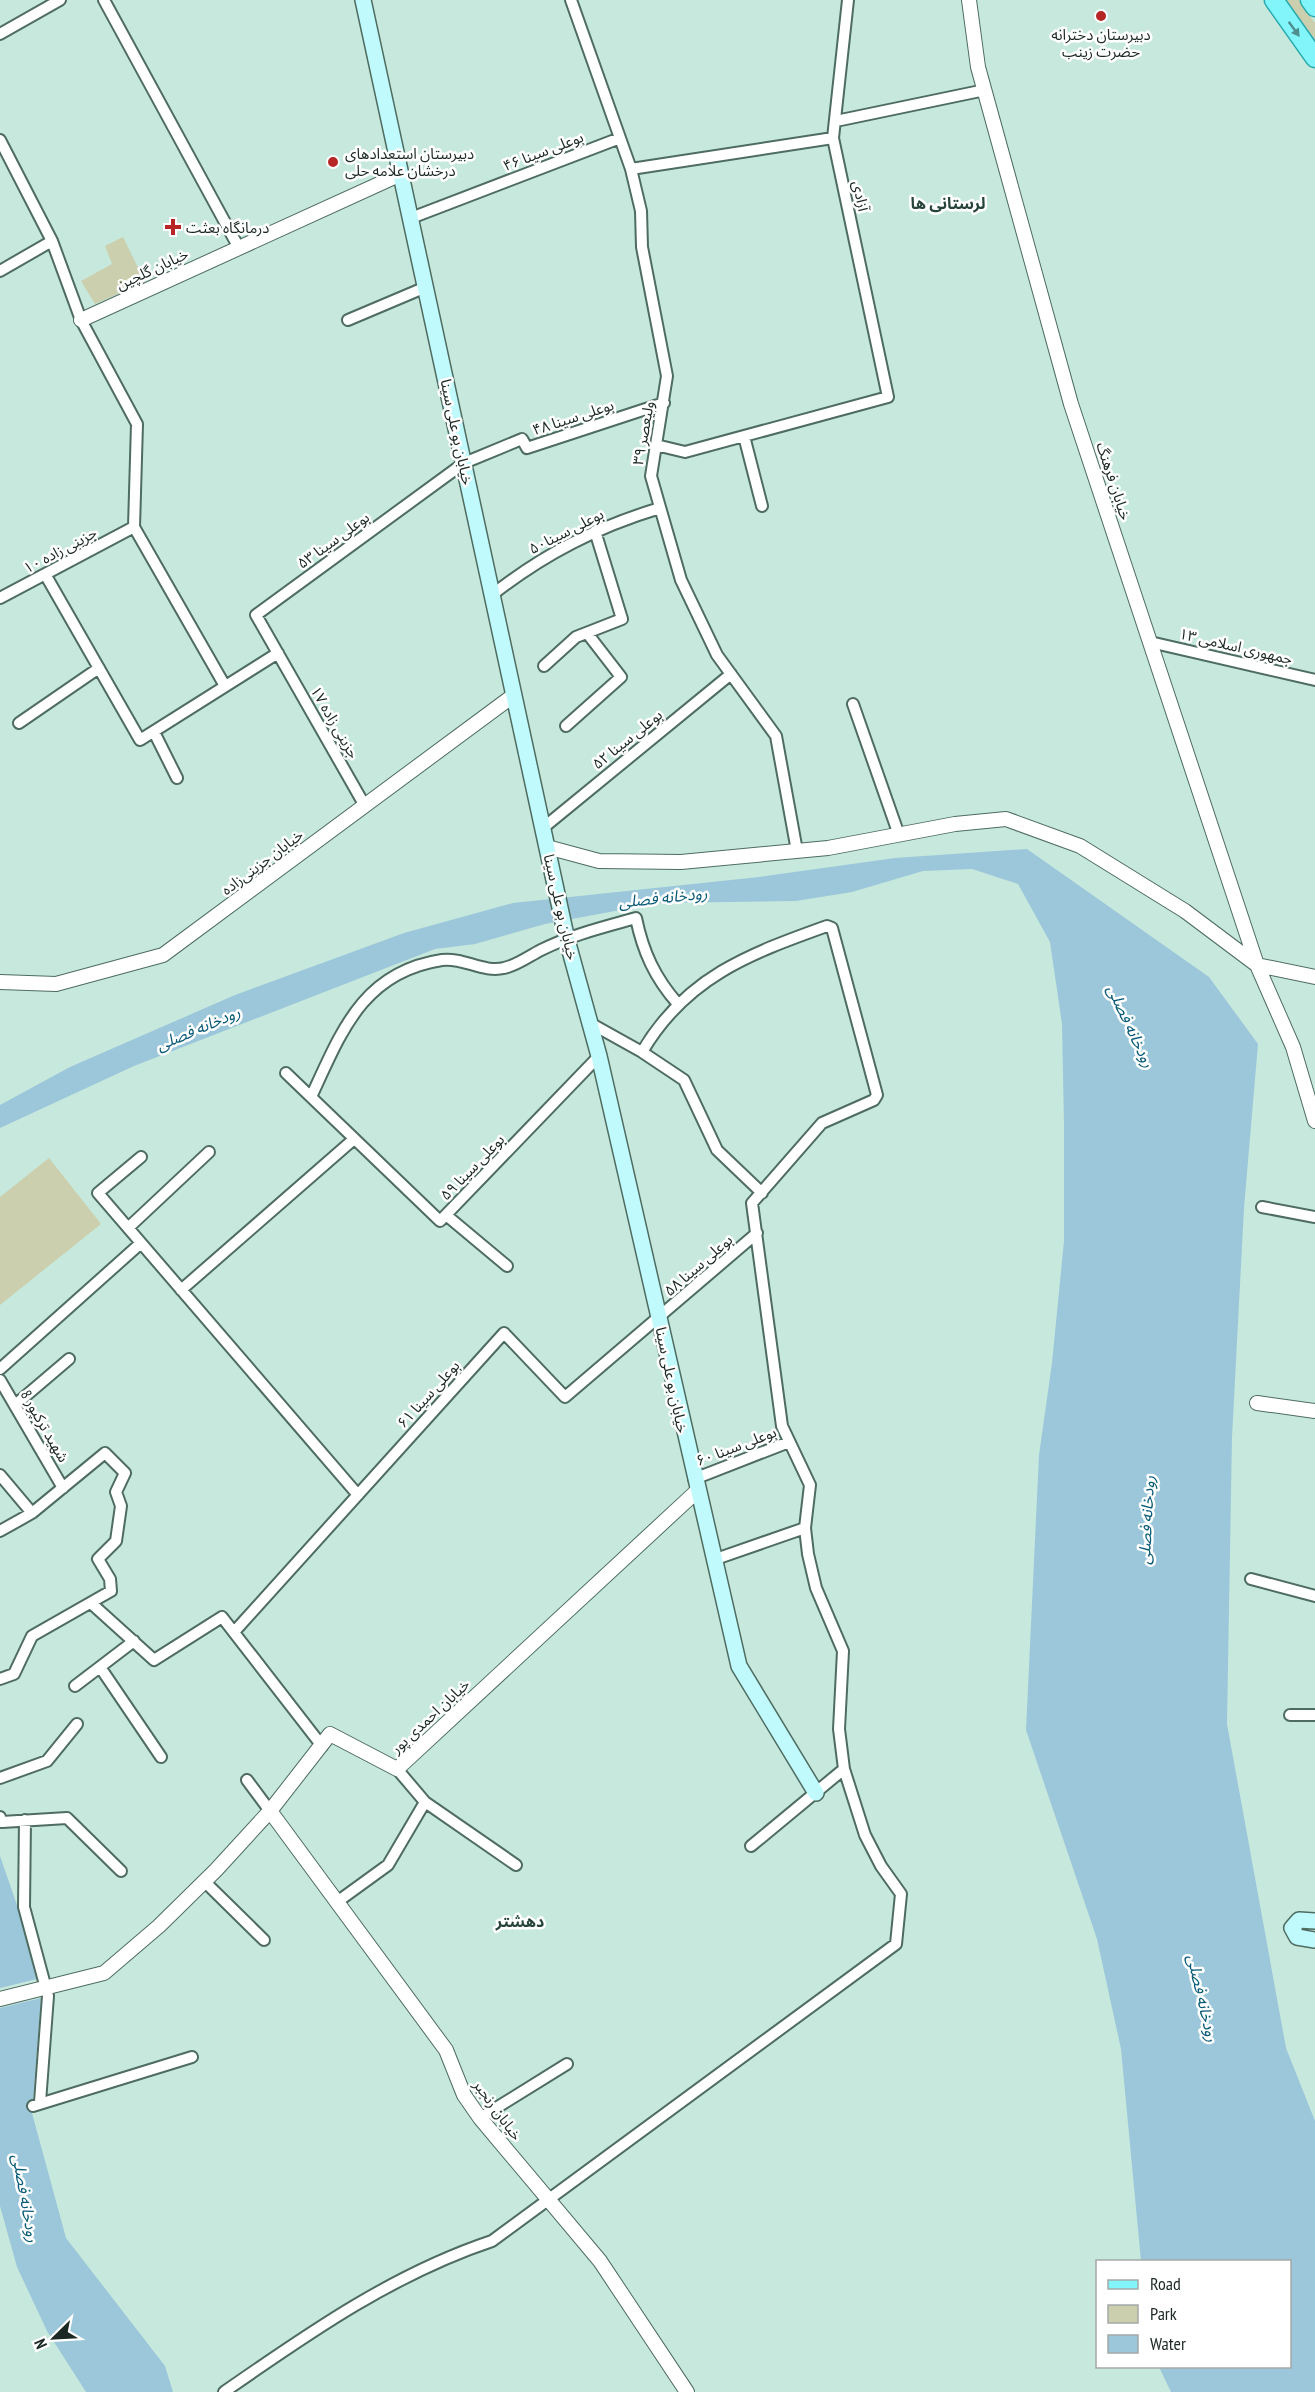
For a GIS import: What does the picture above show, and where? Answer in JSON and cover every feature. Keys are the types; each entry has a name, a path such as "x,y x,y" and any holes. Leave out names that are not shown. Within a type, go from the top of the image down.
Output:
{"main road":[{"name":"خیابان بو علی سینا","path":"363,0 567,940 599,1056 739,1666 816,1793"},
{"path":"1274,0 1315,58"},
{"path":"1310,0 1315,7"},
{"path":"1308,1939 1294,1935 1292,1928 1295,1922 1309,1920"}],"street":[{"path":"0,34 60,0"},
{"path":"104,0 239,248"},
{"name":"ولیعصر ۳۹","path":"571,0 631,169 641,211 642,247 667,376 651,476 681,580 717,655 776,736 796,851"},
{"name":"آزادی","path":"744,436 888,397 833,138 837,121 848,0"},
{"name":"خیابان فرهنگ","path":"969,0 978,67 1071,405 1257,965 1293,1047 1315,1121"},
{"path":"837,121 985,90"},
{"name":"بوعلی سینا ۴۶","path":"411,218 620,138"},
{"path":"631,169 833,138"},
{"path":"0,140 52,241 81,320 137,424 134,528 225,686"},
{"name":"خیابان گلچین","path":"81,320 401,174"},
{"path":"0,272 52,241"},
{"path":"348,320 426,287"},
{"name":"بوعلی سینا ۴۸","path":"464,464 522,439 527,448 664,403"},
{"path":"656,445 685,452 744,436 762,506"},
{"name":"بوعلی سینا ۵۳","path":"278,653 256,615 464,464"},
{"name":"بوعلی سینا۵۰","path":"492,595 549,555 595,531 660,508"},
{"name":"جزینی زاده ۱۰","path":"0,598 134,528"},
{"path":"544,666 576,637 622,619 595,531"},
{"path":"45,574 140,740 278,653"},
{"path":"566,726 621,677 587,633"},
{"name":"جمهوری اسلامی ۱۳","path":"1150,642 1315,680"},
{"name":"جزینی زاده ۱۷","path":"278,653 365,806"},
{"path":"19,723 99,668"},
{"name":"بوعلی سینا ۵۲","path":"543,828 731,674"},
{"name":"خیابان جزینی‌زاده","path":"0,982 56,984 164,955 514,695"},
{"path":"853,704 899,835"},
{"path":"154,732 177,778"},
{"path":"547,847 599,861 681,862 796,851 954,824 1006,819 1080,846 1185,911 1257,965 1315,977"},
{"path":"311,1097 337,1038 364,1000 389,978 442,960 458,960 477,967 503,969 578,935 636,918 641,942 650,965 678,1004"},
{"path":"224,2392 358,2302 453,2255 492,2241 896,1944 901,1894 881,1866 865,1835 852,1803 843,1769 839,1729 843,1651 816,1588 805,1528 810,1485 782,1426 752,1203 822,1123 874,1100 877,1095 832,928 826,926 749,955 704,981 678,1004 642,1052"},
{"path":"590,1023 642,1052 684,1080 717,1150 762,1193"},
{"name":"بوعلی سینا ۵۹","path":"286,1073 440,1221 599,1056"},
{"path":"181,1290 354,1139"},
{"path":"128,1228 209,1152"},
{"path":"141,1157 98,1193 358,1495"},
{"path":"1262,1207 1315,1217"},
{"path":"446,1215 507,1266"},
{"name":"بوعلی سینا ۵۸","path":"659,1319 756,1233"},
{"path":"0,1369 141,1243"},
{"name":"بوعلی سینا ۶۱","path":"234,1632 504,1333 565,1397 659,1319"},
{"path":"15,1405 69,1359"},
{"name":"شهید ترکپور 8","path":"0,1380 63,1488"},
{"path":"1257,1403 1315,1411"},
{"name":"بوعلی سینا ۶۰","path":"696,1485 789,1442"},
{"path":"0,1531 32,1513 105,1453 125,1473 116,1492 121,1506 116,1541 98,1559 110,1579 111,1591 92,1604 32,1636 14,1674 0,1678"},
{"path":"0,1475 32,1513"},
{"name":"خیابان احمدی پور","path":"322,1746 330,1734 398,1769 696,1485"},
{"path":"714,1560 805,1528"},
{"path":"1251,1578 1315,1596"},
{"path":"0,1999 104,1972 159,1926 205,1882 270,1811 322,1746 222,1617 154,1659 92,1604"},
{"path":"75,1686 134,1641"},
{"path":"100,1667 161,1756"},
{"path":"1290,1715 1315,1715"},
{"path":"0,1778 47,1761 77,1724"},
{"path":"398,1769 425,1802 516,1865"},
{"path":"751,1846 843,1769"},
{"path":"247,1780 270,1811"},
{"path":"337,1902 388,1865 425,1802"},
{"name":"خیابان رنجبر","path":"270,1811 446,2050 464,2096 547,2200 600,2261 687,2392"},
{"path":"0,1817 2,1822 67,1818 121,1871"},
{"path":"25,1820 24,1907 48,1996 36,2104 192,2057"},
{"path":"205,1882 264,1940"},
{"path":"480,2118 567,2064"}],"green space":[{"path":"1285,0 1299,0 1315,23 1315,42"},
{"path":"123,237 145,282 95,304 81,281 112,264 105,246"},
{"path":"49,1158 101,1224 0,1305 0,1197"}],"water":[{"name":"رودخانه فصلی","path":"1027,849 1209,977 1258,1044 1244,1208 1232,1437 1227,1724 1286,2048 1315,2121 1315,2392 1171,2392 1159,2368 1291,2368 1291,2260 1141,2260 1121,2049 1097,1939 1026,1730 1039,1455 1052,1363 1064,1241 1064,1124 1062,1024 1050,942 1018,884 972,869 923,871 852,892 796,901 658,903 545,924 475,944 435,949 134,1066 0,1128 0,1105 70,1067 235,995 404,933 513,903 759,877 895,858"},
{"name":"رودخانه فصلی","path":"0,1856 18,1908 41,1998 32,2113 66,2238 165,2366 173,2392 86,2392 47,2331 17,2267 0,2206"}],"pier":[{"path":"37,1979 41,1998 0,2008 0,1988"}],"place":[{"name":"دبیرستان دخترانه حضرت زینب","path":"1101,16"},
{"name":"دبیرستان استعدادهای درخشان علامه حلی","path":"333,162"},
{"name":"درمانگاه بعثت","path":"173,227"}],"district":[{"name":"لرستانی ها","path":"948,203"},
{"name":"دهشتر","path":"520,1921"}]}
